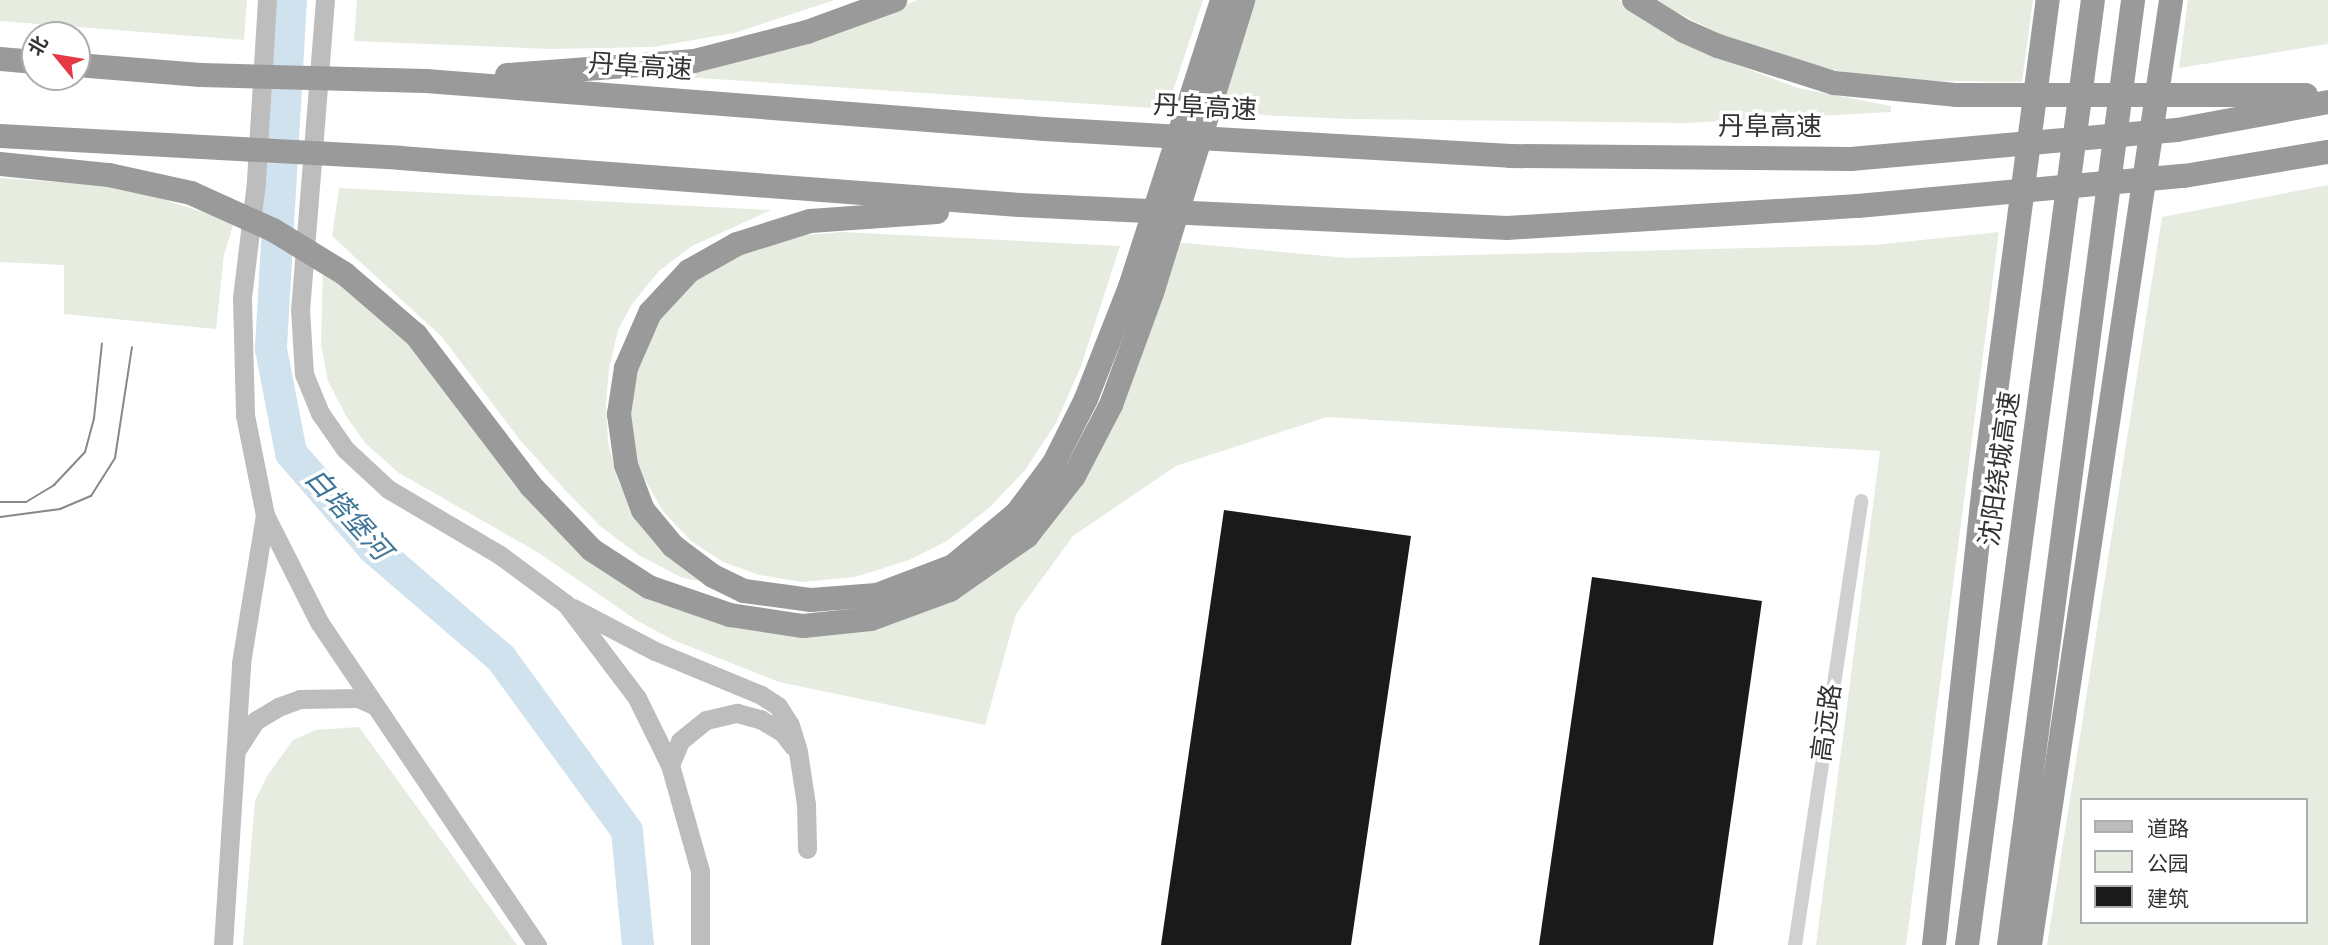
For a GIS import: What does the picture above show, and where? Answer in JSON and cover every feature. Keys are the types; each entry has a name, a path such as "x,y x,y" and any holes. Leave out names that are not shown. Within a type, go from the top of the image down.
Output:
{"highway":[{"path":"416,81 694,61 807,32 895,0"},
{"path":"0,164 109,175 191,192 273,230 345,274 416,335 531,486 592,550 649,587 730,615 803,626 871,619 950,590 1027,536 1074,476 1111,405 1222,0"},
{"path":"1020,205 810,221 737,244 689,271 650,313 626,368 619,414 626,465 643,510 673,546 713,576 744,591 811,600 877,595 953,566 1017,513 1054,463 1141,290 1243,0"},
{"path":"1634,0 1684,31 1718,46 1756,61 1847,85 1957,95 2328,95"},
{"path":"1934,945 1985,476 2048,0"},
{"name":"沈阳绕城高速","path":"1967,945 2093,0"},
{"path":"2009,945 2133,0"},
{"path":"2030,945 2171,0"},
{"path":"0,59 21,61"},
{"name":"丹阜高速","path":"91,66 201,75 416,81 1044,129 1537,156 1852,159 2177,130 2328,102"},
{"path":"0,136 400,158 1020,205 1507,228 1912,201 2184,176 2328,152"}],"main road":[{"path":"267,0 256,181 242,298 245,415 265,515 319,622 537,945"},
{"path":"325,0 300,309 304,374 320,413 345,449 380,481 500,555 566,604 655,651 761,695 778,706 790,725 798,752 806,804 807,849"},
{"path":"223,945 241,663 265,515"},
{"path":"566,604 637,698 670,765 700,871 700,945"},
{"path":"236,750 255,721 289,703 325,696 358,698 374,705"},
{"path":"670,765 680,741 706,720 737,713 760,719 782,732 798,752"}],"street":[{"name":"高远路","path":"1795,945 1861,501"}],"green space":[{"path":"0,0 247,0 244,40 91,28 91,21 0,21"},
{"path":"357,0 835,0 734,33 652,47 550,49 354,41"},
{"path":"917,0 1203,0 1167,109 638,74 871,20"},
{"path":"1254,0 1619,0 1695,49 1798,88 1891,106 1891,112 1687,123 1349,119 1216,113"},
{"path":"1653,0 2033,0 2022,82 1939,81 1865,76 1812,66 1746,47"},
{"path":"2188,0 2328,0 2328,44 2179,68"},
{"path":"0,178 97,185 149,195 234,222 224,255 216,329 64,314 64,265 0,262"},
{"path":"2328,185 2328,945 2047,945 2162,217"},
{"path":"339,188 771,210 692,246 659,271 632,304 618,330 609,368 606,403 608,442 618,481 632,510 710,583 683,578 640,556 600,526 566,491 520,440 442,337 332,236"},
{"path":"842,232 1120,246 1081,366 1056,423 1025,470 990,507 947,541 909,560 855,577 802,582 759,575 723,562 691,541 663,511 644,478 631,445 629,408 633,374 664,307 685,287 737,253 795,236"},
{"path":"1999,232 1906,945 1816,945 1880,451 1327,417 1176,466 1073,536 1016,614 985,725 779,682 673,640 636,620 539,553 399,473 365,443 346,416 328,381 321,345 323,264 387,320 632,586 818,629 1077,484 1174,242 1347,258 1874,245"},
{"path":"359,727 517,945 243,945 255,801 267,776 293,740 316,730"}],"building":[{"path":"1224,510 1411,536 1351,945 1161,945"},
{"path":"1592,577 1762,601 1713,945 1539,945"}],"waterway":[{"name":"白塔堡河","path":"291,0 271,349 291,453 373,548 501,658 627,831 638,945"}],"tram line":[{"path":"0,502 26,502 54,485 85,452 94,418 102,343"},
{"path":"0,517 60,509 91,496 115,458 132,347"}]}
